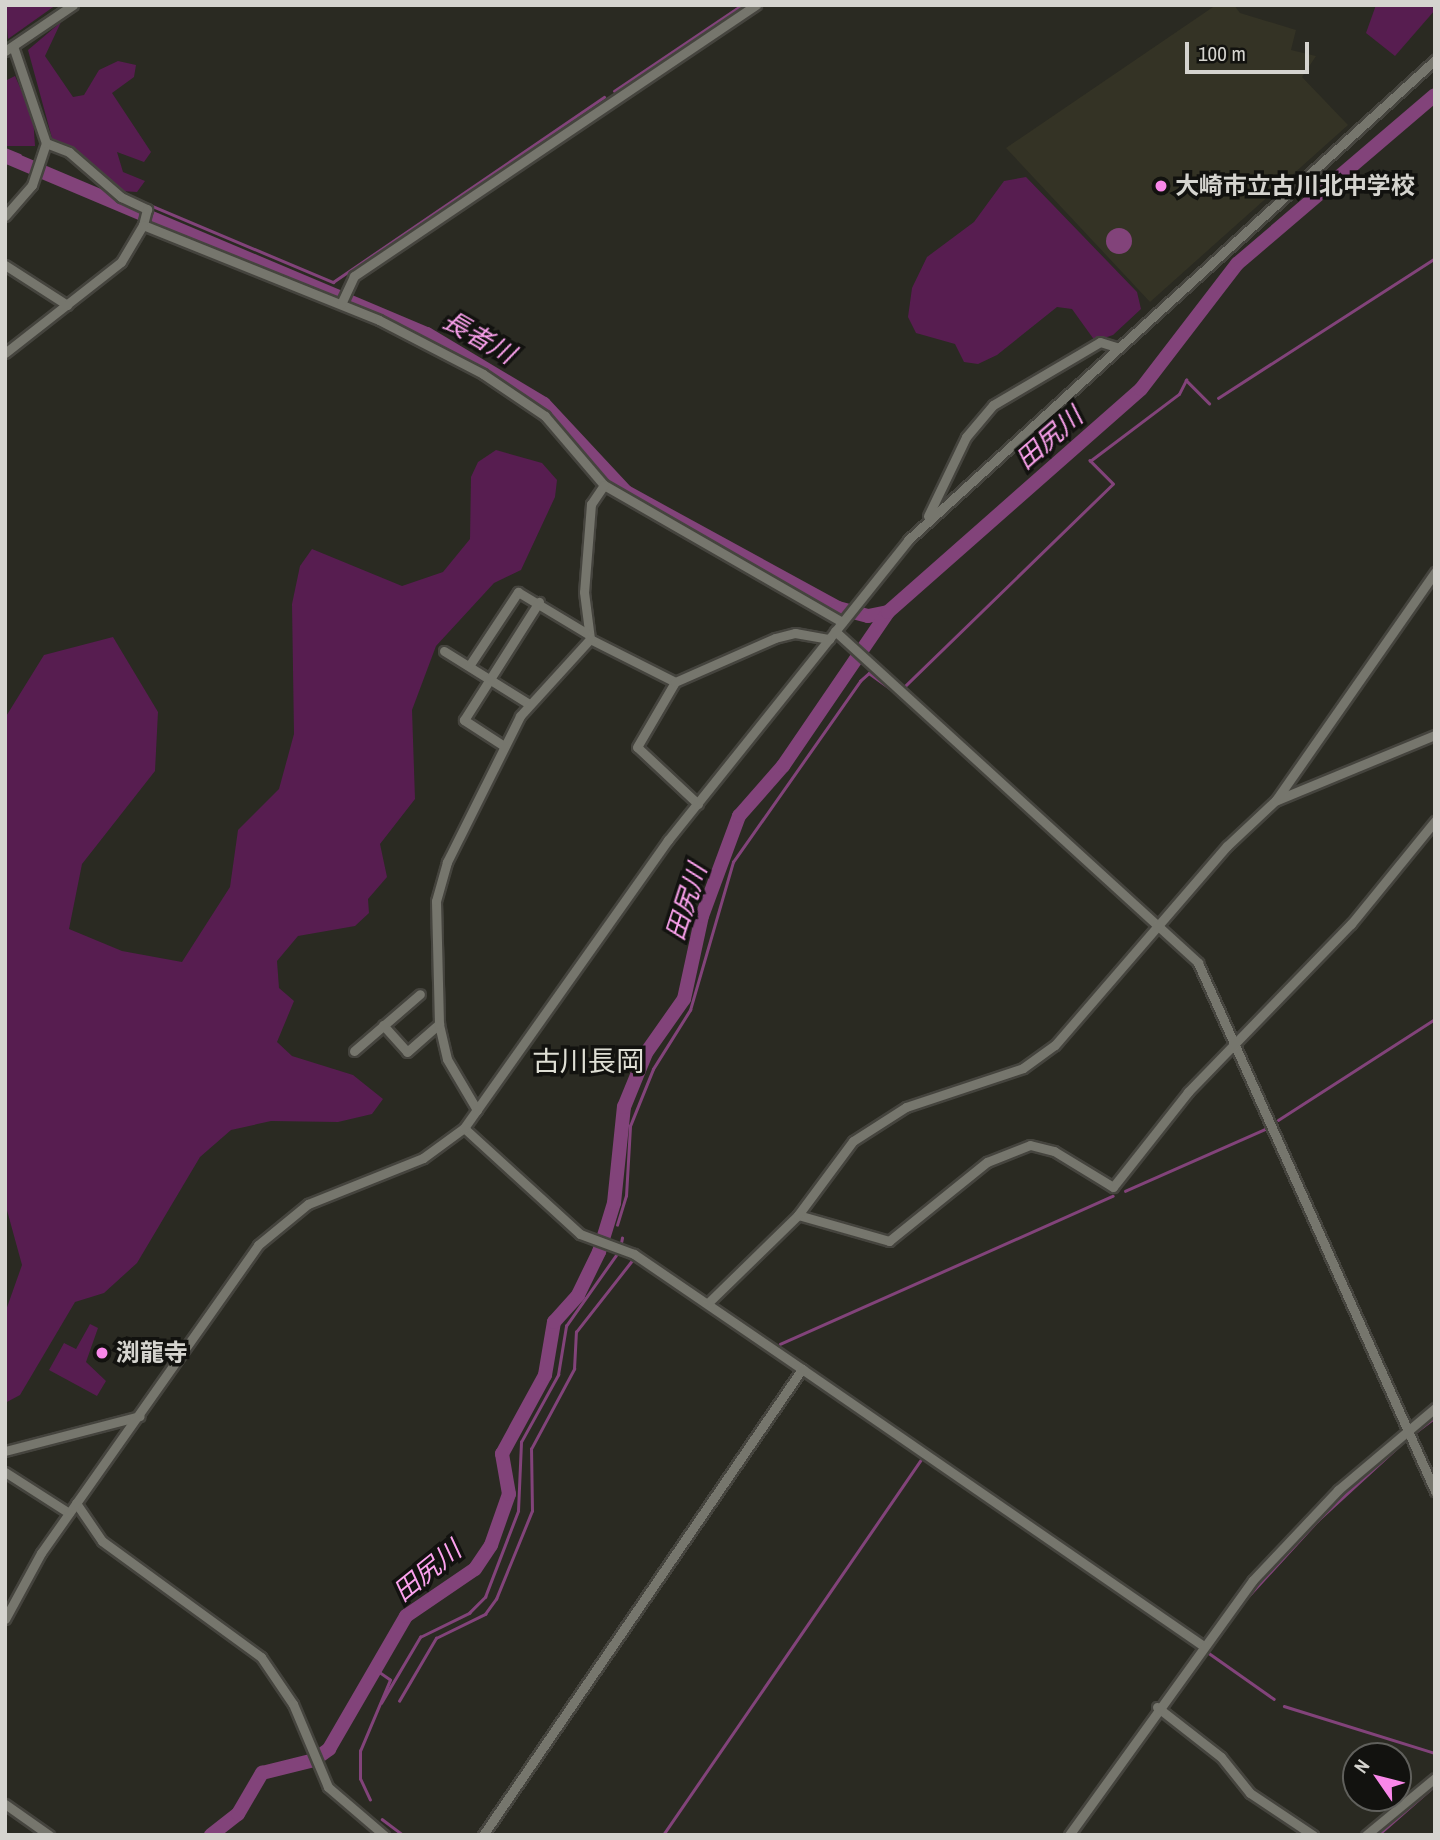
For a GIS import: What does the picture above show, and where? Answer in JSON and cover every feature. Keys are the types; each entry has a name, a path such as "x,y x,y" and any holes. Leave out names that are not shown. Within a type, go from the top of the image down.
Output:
{"street":[{"path":"5,216 32,186 44,157 46,143 9,48 72,5"},
{"path":"343,300 354,276 756,5"},
{"path":"5,1619 69,1513 140,1416 258,1245 283,1221 340,1188 423,1158 464,1128 698,804 853,607 926,521 1435,60"},
{"path":"46,143 69,152 145,219 343,300 441,350 537,410 604,485 844,620"},
{"path":"5,353 126,258 145,219"},
{"path":"5,265 67,305"},
{"path":"926,521 966,437 993,405 1100,342 1116,348"},
{"path":"477,1111 447,1059 439,1024 436,901 447,862 504,746 529,704 589,636 584,592 591,504 604,485"},
{"path":"709,1302 798,1215 841,1153 896,1113 1031,1063 1158,932 1227,846 1276,800 1435,572"},
{"path":"469,666 514,595 524,593 589,636 675,682"},
{"path":"504,746 464,720 539,602"},
{"path":"698,804 637,747 675,682 775,638 795,633 832,635 852,645 1158,932 1198,963 1435,1491"},
{"path":"444,651 529,704"},
{"path":"1276,800 1435,735"},
{"path":"798,1215 889,1241 987,1162 1030,1145 1054,1151 1113,1187 1235,1042 1351,924 1435,821"},
{"path":"354,1051 420,994"},
{"path":"383,1025 407,1052 439,1024"},
{"path":"464,1128 549,1210 593,1239 610,1245 709,1302 1201,1644"},
{"path":"482,1835 802,1369"},
{"path":"1069,1835 1201,1644 1297,1532 1435,1408"},
{"path":"5,1451 140,1416"},
{"path":"5,1472 69,1513"},
{"path":"76,1503 102,1541 261,1657 293,1704 320,1768 339,1802 384,1835"},
{"path":"1157,1707 1221,1757 1250,1793 1313,1835"},
{"path":"1366,1835 1435,1777"},
{"path":"5,1804 49,1835"}],"shaded area":[{"path":"5,5 56,5 8,39"},
{"name":"大崎市立古川北中学校","path":"1216,5 1234,5 1240,13 1296,30 1291,50 1316,56 1302,77 1348,125 1150,302 1006,148"},
{"path":"1376,5 1430,5 1435,10 1395,56 1366,33"},
{"path":"61,22 45,56 73,97 84,95 99,70 118,61 136,65 134,77 112,93 151,152 144,162 117,152 123,172 145,181 137,192 121,191 52,138 28,50"},
{"path":"15,76 33,116 35,146 5,146 5,81"},
{"path":"1026,177 1137,292 1141,309 1113,335 1095,341 1072,309 1057,307 997,355 978,364 964,362 955,344 916,333 908,317 912,288 927,257 974,222 1004,181"},
{"path":"1119,228 1128,232 1132,241 1128,250 1119,254 1110,250 1106,241 1110,232"},
{"path":"496,450 542,463 557,480 555,497 521,570 494,583 436,646 412,710 415,799 380,844 387,877 368,899 369,913 355,926 298,936 277,961 279,988 294,1001 277,1042 292,1056 353,1075 383,1099 372,1114 338,1122 271,1121 231,1130 200,1157 137,1263 104,1293 75,1302 20,1395 5,1403 5,1313 22,1265 5,1203 5,718 44,655 113,637 158,712 155,771 82,864 69,929 122,951 182,962 230,887 238,830 279,789 294,734 292,604 300,566 312,549 402,586 443,572 470,539 471,477 478,462"},
{"path":"90,1324 98,1328 86,1362 106,1381 97,1396 49,1370 64,1343 76,1349"}],"waterway":[{"path":"614,91 742,5"},
{"name":"田尻川","path":"211,1835 238,1814 262,1773 314,1760 329,1749 406,1616 475,1569 491,1545 509,1494 502,1454 545,1375 554,1322 578,1295 599,1252 614,1203 624,1107 646,1053 684,999 702,916 739,816 783,766 888,612 1141,389 1237,264 1435,95"},
{"path":"138,200 333,282 604,97"},
{"path":"5,149 20,155"},
{"name":"長者川","path":"5,156 427,334 544,404 626,492 838,608 868,616 888,612"},
{"path":"1218,398 1435,258"},
{"path":"904,687 1113,484 1090,461 1179,394 1186,380 1209,403"},
{"path":"617,1225 626,1196 630,1126 653,1069 690,1010 733,862 860,681 869,673 898,694"},
{"path":"1278,1120 1435,1019"},
{"path":"1125,1191 1265,1129"},
{"path":"780,1344 1113,1196"},
{"path":"621,1243 622,1238"},
{"path":"381,1703 420,1637 469,1613 485,1597 518,1511 521,1442 558,1375 566,1326 619,1251"},
{"path":"399,1701 436,1638 485,1614 496,1599 532,1511 531,1449 574,1369 576,1332 634,1258"},
{"path":"1414,1433 1435,1417"},
{"path":"1241,1604 1317,1521 1405,1440"},
{"path":"663,1835 923,1457"},
{"path":"1206,1651 1274,1699"},
{"path":"370,1800 360,1779 360,1751 390,1680 374,1669"},
{"path":"1284,1706 1435,1753"},
{"path":"1378,1835 1435,1785"},
{"path":"382,1819 403,1835"}],"place":[{"name":"大崎市立古川北中学校","path":"1161,186"},
{"name":"渕龍寺","path":"102,1353"}],"district":[{"name":"古川長岡","path":"588,1061"}]}
